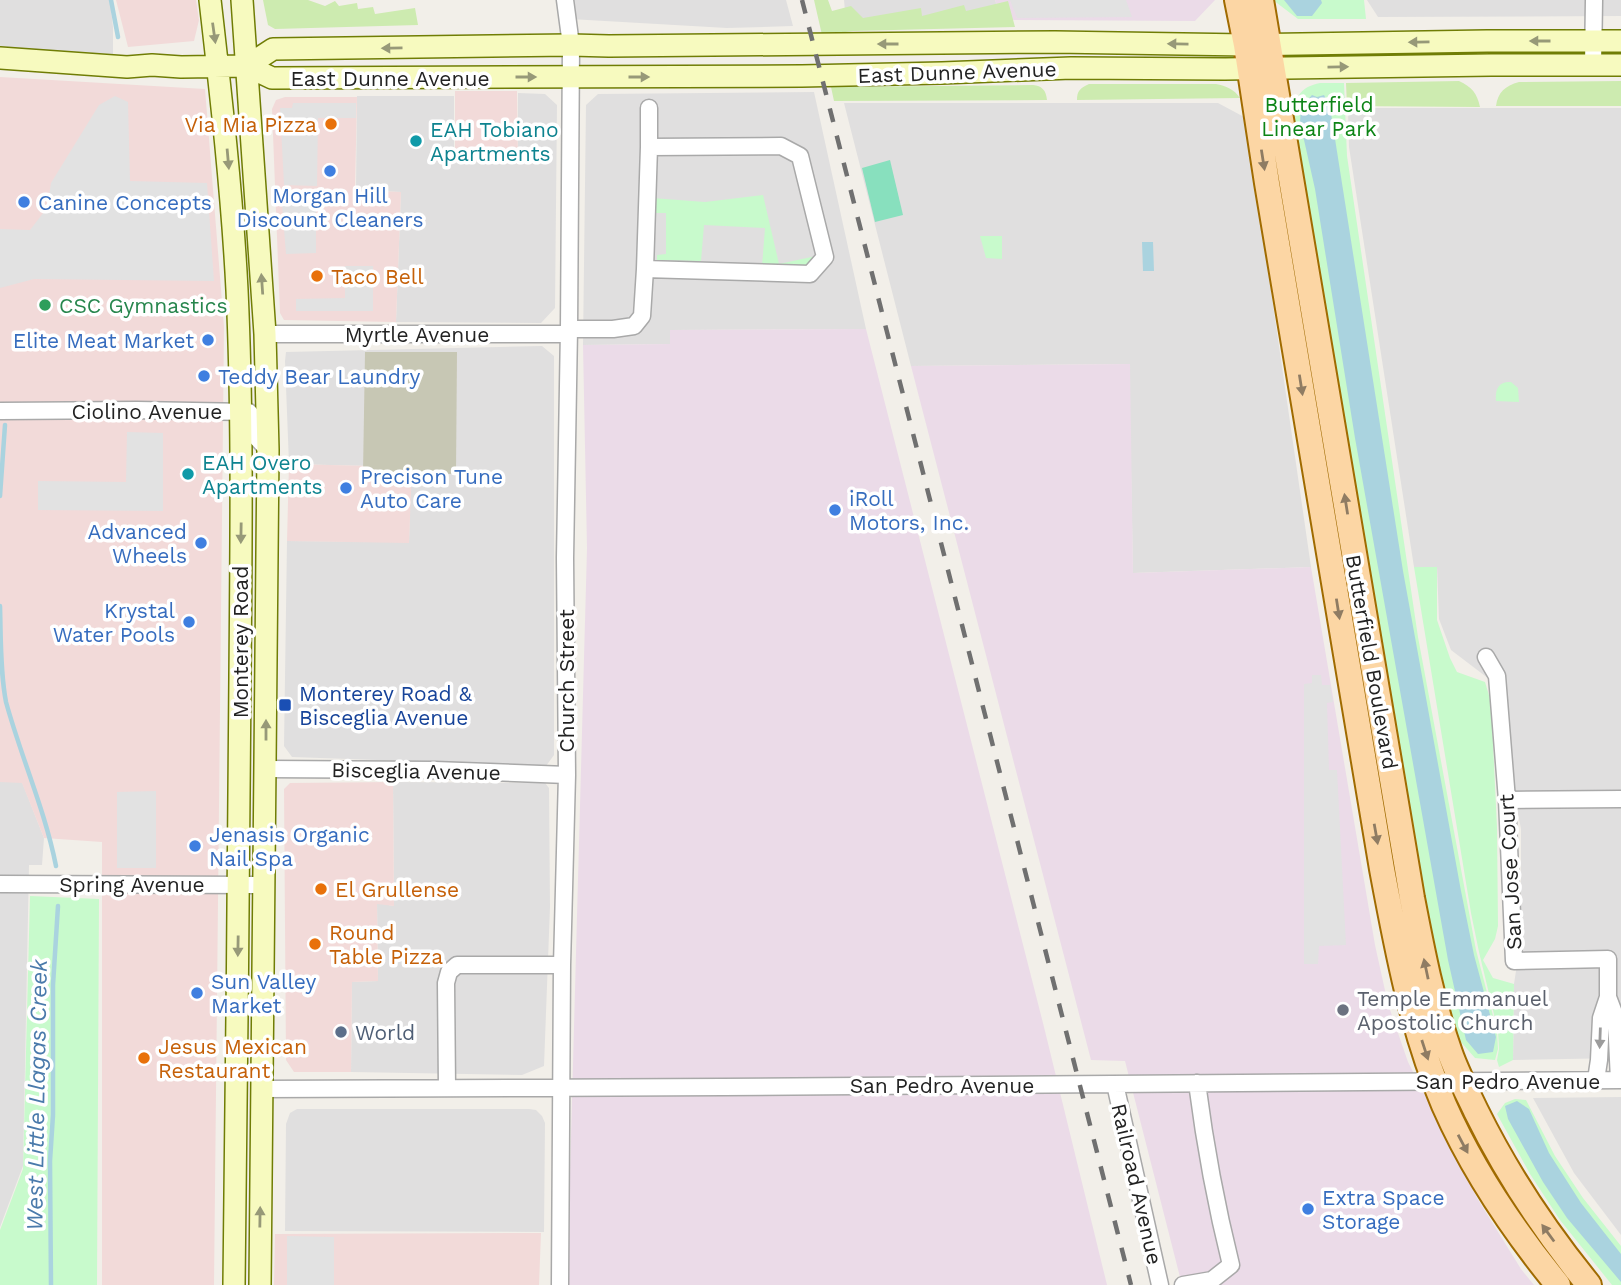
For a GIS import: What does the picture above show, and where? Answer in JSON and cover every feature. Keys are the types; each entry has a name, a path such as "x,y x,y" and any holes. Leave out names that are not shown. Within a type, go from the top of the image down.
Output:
{"main road":[{"name":"Monterey Road","path":"209,0 228,159 241,411 234,1285"},
{"name":"Monterey Road","path":"242,0 265,334 268,450 260,1285"},
{"name":"Butterfield Boulevard","path":"1237,0 1259,56 1429,985 1462,1081 1486,1131 1528,1205 1589,1285"},
{"name":"Butterfield Boulevard","path":"1261,0 1259,56 1382,869 1398,952 1435,1081 1456,1131 1491,1194 1558,1285"},
{"name":"East Dunne Avenue","path":"247,66 272,78 942,74 1259,56 1621,41"},
{"name":"East Dunne Avenue","path":"247,66 273,49 1055,42 1259,56 1621,65"},
{"path":"942,74 945,60 957,44"},
{"path":"0,58 127,67 247,66"},
{"path":"236,1062 252,1087 262,1089"}],"street":[{"name":"Church Street","path":"560,1285 562,965 567,775 565,558 571,45 565,0"},
{"path":"1593,65 1594,0"},
{"path":"649,108 645,268 810,275 825,257 800,156 781,146 649,147"},
{"name":"Myrtle Avenue","path":"265,334 569,332 635,326 642,316 645,268"},
{"name":"Ciolino Avenue","path":"0,411 249,412 254,418 254,435 268,450"},
{"name":"San Jose Court","path":"1486,657 1497,676 1507,800 1514,961 1608,959 1608,997 1601,1018 1596,1080"},
{"name":"Bisceglia Avenue","path":"266,769 435,770 567,775"},
{"path":"1507,800 1621,799"},
{"name":"Spring Avenue","path":"0,884 264,885"},
{"path":"447,1087 446,983 449,972 457,965 562,965"},
{"name":"San Jose Court","path":"1608,997 1616,1018 1620,1080"},
{"name":"San Pedro Avenue","path":"262,1089 1620,1080"},
{"path":"1183,1285 1212,1279 1231,1265 1209,1164 1196,1083"},
{"name":"Railroad Avenue","path":"1115,1084 1160,1285"}],"shaded area":[{"path":"0,0 110,0 113,54 0,48"},
{"path":"116,0 196,0 199,20 194,41 128,47"},
{"path":"567,0 786,0 793,26 727,28 570,19"},
{"path":"844,0 995,0 1002,20 846,22"},
{"path":"995,0 1215,0 1195,21 1002,20"},
{"path":"1010,0 1126,0 1132,17 1017,18"},
{"path":"1367,0 1621,0 1621,16 1378,17"},
{"path":"0,77 205,89 224,327 214,1285 102,1285 102,842 44,838 22,783 0,782"},
{"path":"455,91 517,91 518,162 455,160"},
{"path":"814,92 866,329 671,330 670,344 583,345 586,105 598,94"},
{"path":"518,93 545,94 557,105 555,308 541,323 396,322 401,192 356,190 357,96 454,96 454,161 518,163"},
{"path":"115,96 128,102 130,181 207,183 214,281 34,279 0,288 0,229 30,230 47,208 51,183 99,105"},
{"path":"285,97 357,97 355,190 401,192 396,322 284,320 280,313 272,109 276,100"},
{"path":"293,103 356,103 356,118 318,118 317,186 284,185 280,108 292,108"},
{"path":"844,103 1218,103 1246,118 1311,567 1133,573 1129,364 911,366"},
{"path":"1348,108 1621,108 1621,1058 1513,1060 1514,984 1521,938 1521,829 1501,727 1497,685 1451,650 1439,619 1437,567 1414,567 1349,147"},
{"path":"281,192 316,194 316,253 286,254"},
{"path":"345,266 373,266 373,311 296,311 296,299 345,298"},
{"path":"866,329 1107,1285 567,1285 587,548 583,345 670,344 670,330"},
{"path":"542,346 554,356 554,755 546,766 292,757 284,746 287,541 409,542 411,467 289,464 286,352"},
{"path":"365,352 457,352 456,474 363,473"},
{"path":"1130,364 1133,573 1311,567 1375,945 1388,1004 1408,1062 1477,1198 1521,1269 1534,1285 1182,1285 1125,1061 1091,1060 911,366"},
{"path":"127,432 163,433 163,511 38,510 38,481 126,482"},
{"path":"289,464 412,467 409,543 287,541"},
{"path":"1312,675 1321,675 1322,685 1330,685 1333,702 1327,703 1329,770 1337,770 1346,945 1319,946 1318,964 1304,964 1304,684 1312,683"},
{"path":"0,782 22,782 44,838 42,865 29,865 23,1166 0,1227"},
{"path":"393,782 545,783 549,788 550,907 544,1066 522,1075 351,1072 352,982 378,981 377,903 394,906"},
{"path":"393,782 394,906 377,904 378,981 352,982 351,1072 294,1072 286,1060 284,789 290,783"},
{"path":"156,791 156,868 117,868 117,792"},
{"path":"1621,1097 1621,1235 1574,1173 1533,1098"},
{"path":"297,1109 536,1110 545,1123 544,1232 285,1231 286,1124 290,1113"},
{"path":"541,1233 539,1285 274,1285 275,1234"},
{"path":"287,1236 334,1237 334,1285 287,1285"}],"green space":[{"path":"263,0 308,0 325,6 335,1 339,6 357,3 358,9 373,7 375,14 415,8 418,25 275,29 268,25"},
{"path":"814,0 828,0 832,11 851,6 863,18 921,8 922,16 964,5 966,11 1008,1 1015,27 853,31 822,35"},
{"path":"1273,0 1364,0 1366,19 1298,19"},
{"path":"1459,81 1473,91 1480,107 1347,106 1346,83"},
{"path":"1621,81 1621,106 1496,106 1503,90 1519,82"},
{"name":"Butterfield Linear Park","path":"1320,83 1344,83 1347,156 1418,637 1476,950 1497,1031 1498,1049 1495,1060 1475,1058 1453,1033 1436,972 1292,113 1301,93"},
{"path":"1089,84 1216,84 1230,88 1240,98 1077,100 1080,90"},
{"path":"1033,85 1043,89 1047,100 834,101 831,87"},
{"path":"890,160 903,215 875,222 862,168"},
{"path":"763,195 779,264 816,256 810,266 762,266 765,228 704,225 701,261 657,260 657,255 666,254 666,213 652,213 652,198 705,202"},
{"path":"980,236 1002,236 1002,259 986,258"},
{"path":"1511,382 1518,388 1519,402 1496,401 1498,387"},
{"path":"1414,567 1437,567 1437,620 1450,658 1457,672 1485,682 1491,702 1498,926 1495,939 1483,960 1493,978 1514,984 1513,1060 1499,1067 1498,1031 1471,913"},
{"path":"30,896 99,899 97,1285 0,1285 0,1230 23,1169"},
{"path":"1515,1099 1526,1100 1555,1156 1583,1198 1621,1246 1621,1285 1612,1285 1560,1220 1530,1174 1497,1114 1505,1103"}],"water":[{"path":"1284,0 1321,0 1322,3 1312,16 1297,16"},
{"path":"1312,95 1324,95 1330,107 1403,571 1461,891 1474,955 1496,1037 1493,1052 1478,1054 1466,1040 1448,960 1355,438 1315,189 1300,122 1301,107"},
{"path":"1142,242 1153,242 1154,271 1143,271"},
{"path":"1517,1101 1529,1109 1549,1153 1581,1203 1621,1254 1621,1282 1567,1218 1543,1182 1508,1119 1505,1106"}],"waterway":[{"name":"West Little Llagas Creek","path":"111,0 118,37"},
{"name":"West Little Llagas Creek","path":"0,496 5,425"},
{"name":"West Little Llagas Creek","path":"0,606 6,702 46,824 56,866"},
{"name":"West Little Llagas Creek","path":"51,1285 53,985 58,906"}],"railway":[{"path":"802,0 1131,1285"}],"place":[{"name":"Via Mia Pizza","path":"331,124"},
{"name":"EAH Tobiano Apartments","path":"416,141"},
{"name":"Morgan Hill Discount Cleaners","path":"330,171"},
{"name":"Canine Concepts","path":"24,202"},
{"name":"Taco Bell","path":"317,276"},
{"name":"CSC Gymnastics","path":"45,305"},
{"name":"Elite Meat Market","path":"208,340"},
{"name":"Teddy Bear Laundry","path":"204,376"},
{"name":"EAH Overo Apartments","path":"188,474"},
{"name":"Precison Tune Auto Care","path":"346,488"},
{"name":"iRoll Motors, Inc.","path":"835,510"},
{"name":"Advanced Wheels","path":"201,543"},
{"name":"Krystal Water Pools","path":"189,622"},
{"name":"Monterey Road & Bisceglia Avenue","path":"285,705"},
{"name":"Jenasis Organic Nail Spa","path":"195,846"},
{"name":"El Grullense","path":"321,889"},
{"name":"Round Table Pizza","path":"315,944"},
{"name":"Sun Valley Market","path":"197,993"},
{"name":"Temple Emmanuel Apostolic Church","path":"1343,1010"},
{"name":"World","path":"341,1032"},
{"name":"Jesus Mexican Restaurant","path":"144,1058"},
{"name":"Extra Space Storage","path":"1308,1209"}]}
